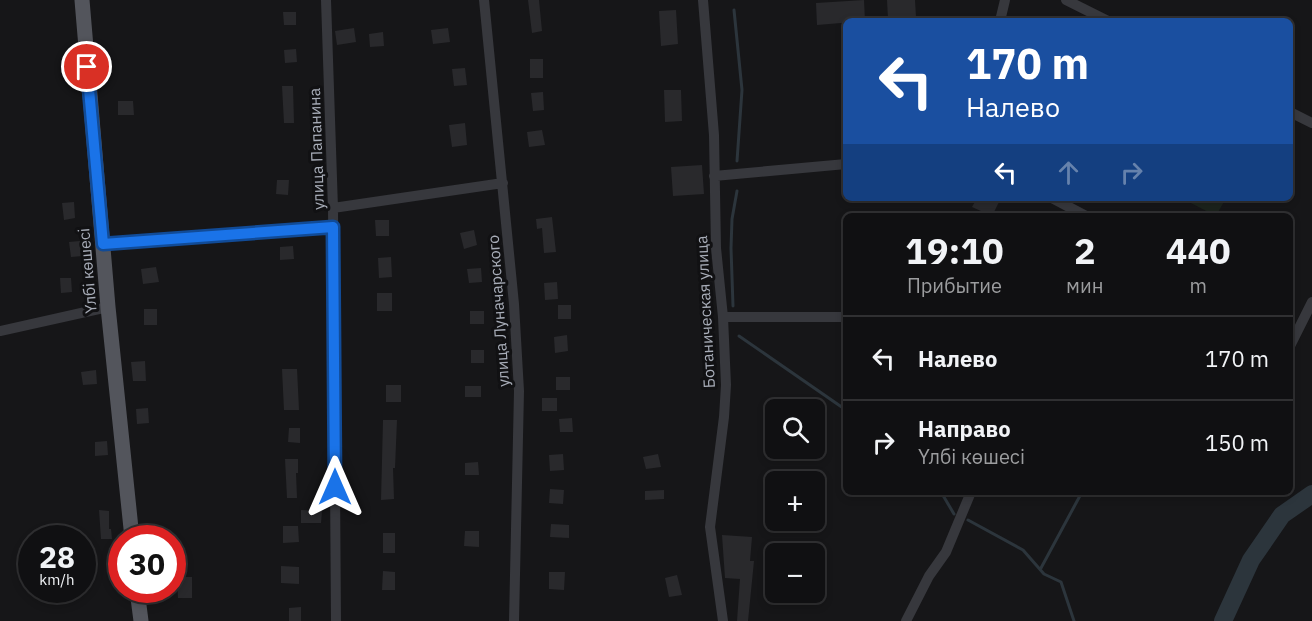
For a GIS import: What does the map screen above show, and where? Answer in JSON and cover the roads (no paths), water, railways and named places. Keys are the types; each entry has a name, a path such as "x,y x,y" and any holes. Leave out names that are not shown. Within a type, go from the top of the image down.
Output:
{"main road":[{"name":"Үлбі көшесі","path":"82,0 108,307 131,525"},
{"path":"139,603 141,621"}],"street":[{"name":"улица Папанина","path":"326,0 333,208 336,621"},
{"name":"улица Луначарского","path":"484,0 503,183 519,391 514,621"},
{"name":"Ботаническая улица","path":"703,0 714,135 716,248 723,317 724,417 710,526 723,621"},
{"path":"1001,18 1005,0"},
{"path":"1066,0 1102,18"},
{"path":"1293,114 1312,123"},
{"path":"714,176 843,164"},
{"path":"333,208 503,183"},
{"path":"1058,201 1080,213"},
{"path":"103,244 333,227"},
{"path":"1295,325 1312,302"},
{"path":"0,331 108,307"},
{"path":"723,317 843,317"},
{"path":"906,621 929,576 946,552 970,495"}],"waterway":[{"path":"734,10 742,90 737,161"},
{"path":"733,306 732,219 737,191"},
{"path":"739,336 843,408"},
{"path":"1223,621 1251,560 1282,515 1312,494"},
{"path":"943,495 954,514"},
{"path":"1041,568 1080,495"},
{"path":"968,520 1023,550 1044,574 1061,582 1074,621"}]}
